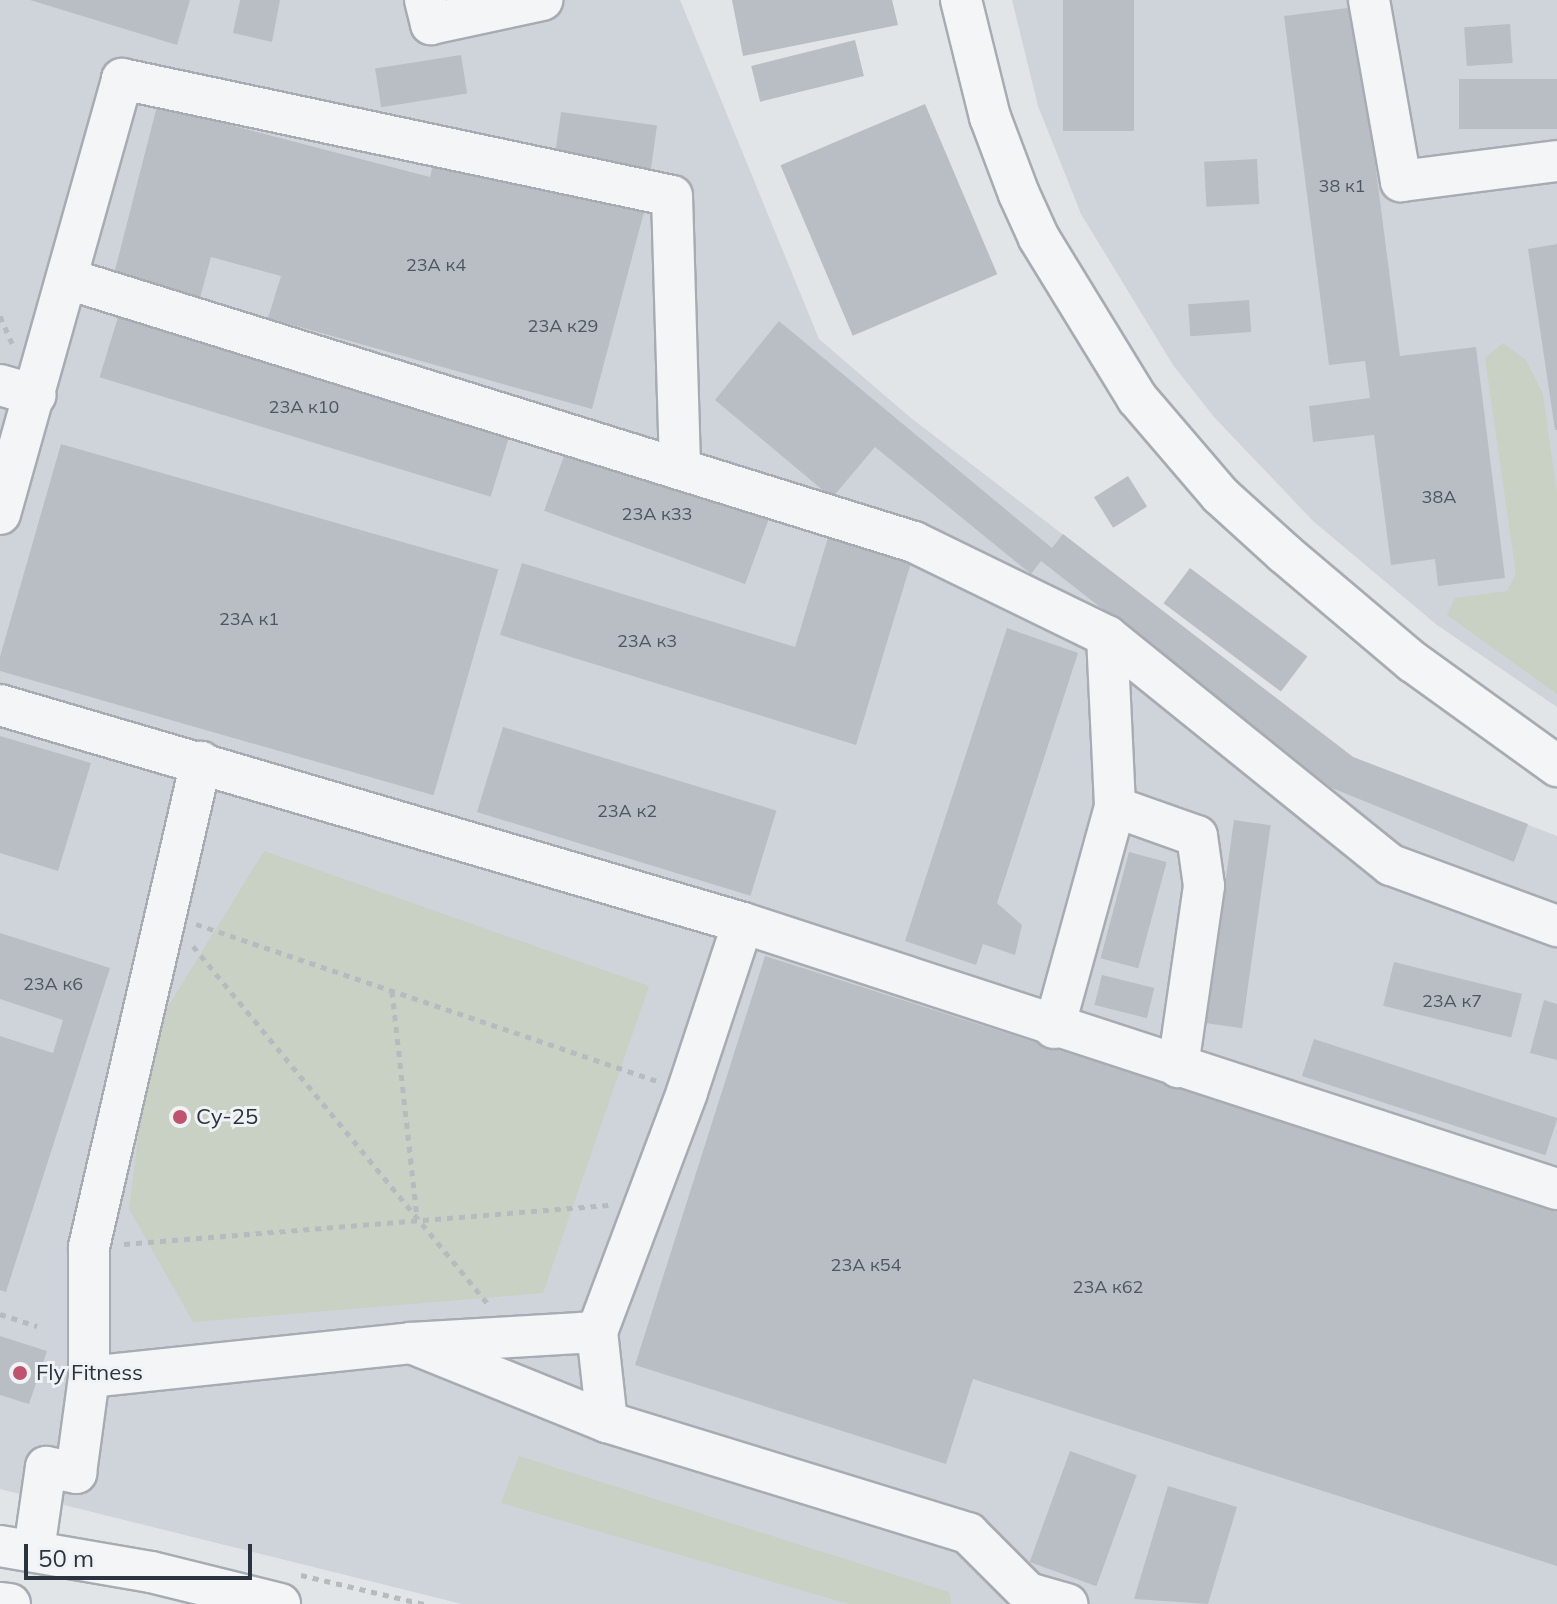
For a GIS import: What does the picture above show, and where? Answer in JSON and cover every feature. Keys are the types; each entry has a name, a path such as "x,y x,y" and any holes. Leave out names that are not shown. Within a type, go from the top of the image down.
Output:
{"street":[{"path":"425,0 431,24 542,0"},
{"path":"961,0 990,117 1019,194 1054,265 1137,398 1220,495 1285,554 1413,662 1557,766"},
{"path":"1369,0 1401,181 1557,161"},
{"path":"0,514 18,390 68,279 122,79 672,196 680,469"},
{"path":"68,279 914,542 1107,636 1391,865 1557,926"},
{"path":"1054,1028 1115,807 1107,636"},
{"path":"0,705 743,923 1054,1028 1557,1189"},
{"path":"201,762 89,1247 89,1377 76,1473 46,1467 17,1548 280,1604"},
{"path":"1115,807 1197,836 1204,886 1178,1067"},
{"path":"607,1422 597,1332 687,1092 743,923"},
{"path":"89,1377 411,1343 597,1332"},
{"path":"411,1343 607,1422 968,1533 1028,1593 1067,1604"},
{"path":"0,1603 10,1604"}],"path":[{"path":"166,914 687,1092"},
{"path":"166,914 515,1337"},
{"path":"392,991 418,1218"},
{"path":"89,1247 645,1202"},
{"path":"0,1314 37,1326"}],"shaded area":[{"path":"0,0 680,0 819,339 911,418 1353,757 1557,836 1557,1604 462,1604 0,1489"},
{"path":"1012,0 1557,0 1557,707 1437,625 1313,521 1214,417 1173,365 1081,214 1038,106"}],"green space":[{"path":"1503,343 1526,360 1543,394 1557,494 1557,694 1447,615 1455,598 1507,591 1516,574 1485,358"},
{"path":"264,851 649,986 543,1293 193,1322 129,1209 151,1034"},
{"path":"519,1456 949,1592 951,1604 849,1604 501,1503"}],"building":[{"path":"30,0 190,0 177,45"},
{"path":"240,0 280,0 272,42 233,33"},
{"path":"732,0 892,0 898,25 743,56"},
{"path":"1063,0 1134,0 1134,131 1063,131"},
{"path":"1355,7 1400,356 1476,347 1505,578 1438,586 1435,559 1391,565 1374,435 1313,442 1309,406 1370,398 1365,361 1329,365 1284,16"},
{"path":"1510,24 1513,63 1467,66 1464,27"},
{"path":"855,40 864,76 760,102 751,66"},
{"path":"461,55 467,94 381,107 375,69"},
{"path":"1459,79 1557,79 1557,129 1459,129"},
{"path":"925,104 997,274 853,336 780,165"},
{"path":"157,106 430,177 435,157 644,212 592,409 268,318 281,276 211,257 200,298 114,274"},
{"path":"561,112 657,125 650,176 554,163"},
{"path":"1257,159 1259,204 1206,207 1204,162"},
{"path":"1557,244 1557,430 1555,430 1528,249"},
{"path":"1249,300 1251,332 1190,336 1188,304"},
{"path":"118,317 509,437 491,497 100,377"},
{"path":"779,321 1052,548 1063,534 1353,757 1528,824 1514,862 1332,788 1041,561 1031,574 875,447 832,498 715,400"},
{"path":"61,444 498,569 434,795 0,671 0,657"},
{"path":"568,445 769,518 745,584 544,511"},
{"path":"1128,476 1147,507 1113,528 1094,497"},
{"path":"830,531 913,556 856,745 500,635 522,563 795,647"},
{"path":"1190,568 1307,656 1281,692 1164,603"},
{"path":"1007,628 1078,653 997,903 1022,925 1015,955 983,944 976,965 905,941"},
{"path":"503,727 777,811 750,896 477,812"},
{"path":"0,736 91,763 58,871 0,853"},
{"path":"1234,820 1271,825 1242,1028 1205,1023"},
{"path":"1129,852 1167,862 1138,968 1101,958"},
{"path":"0,933 110,968 6,1292 0,1290 0,1036 53,1053 63,1020 0,999"},
{"path":"765,956 1557,1209 1557,1566 973,1379 946,1464 635,1365"},
{"path":"1394,962 1522,994 1511,1038 1383,1006"},
{"path":"1102,975 1154,988 1147,1018 1095,1005"},
{"path":"1544,1000 1557,1004 1557,1060 1530,1053"},
{"path":"1314,1039 1557,1118 1545,1155 1302,1076"},
{"name":"Fly Fitness","path":"0,1336 47,1351 29,1404 0,1395"},
{"path":"1070,1451 1137,1475 1096,1586 1030,1562"},
{"path":"1168,1486 1237,1507 1208,1604 1134,1599"}],"place":[{"name":"Су-25","path":"180,1117"},
{"name":"Fly Fitness","path":"20,1373"}]}
